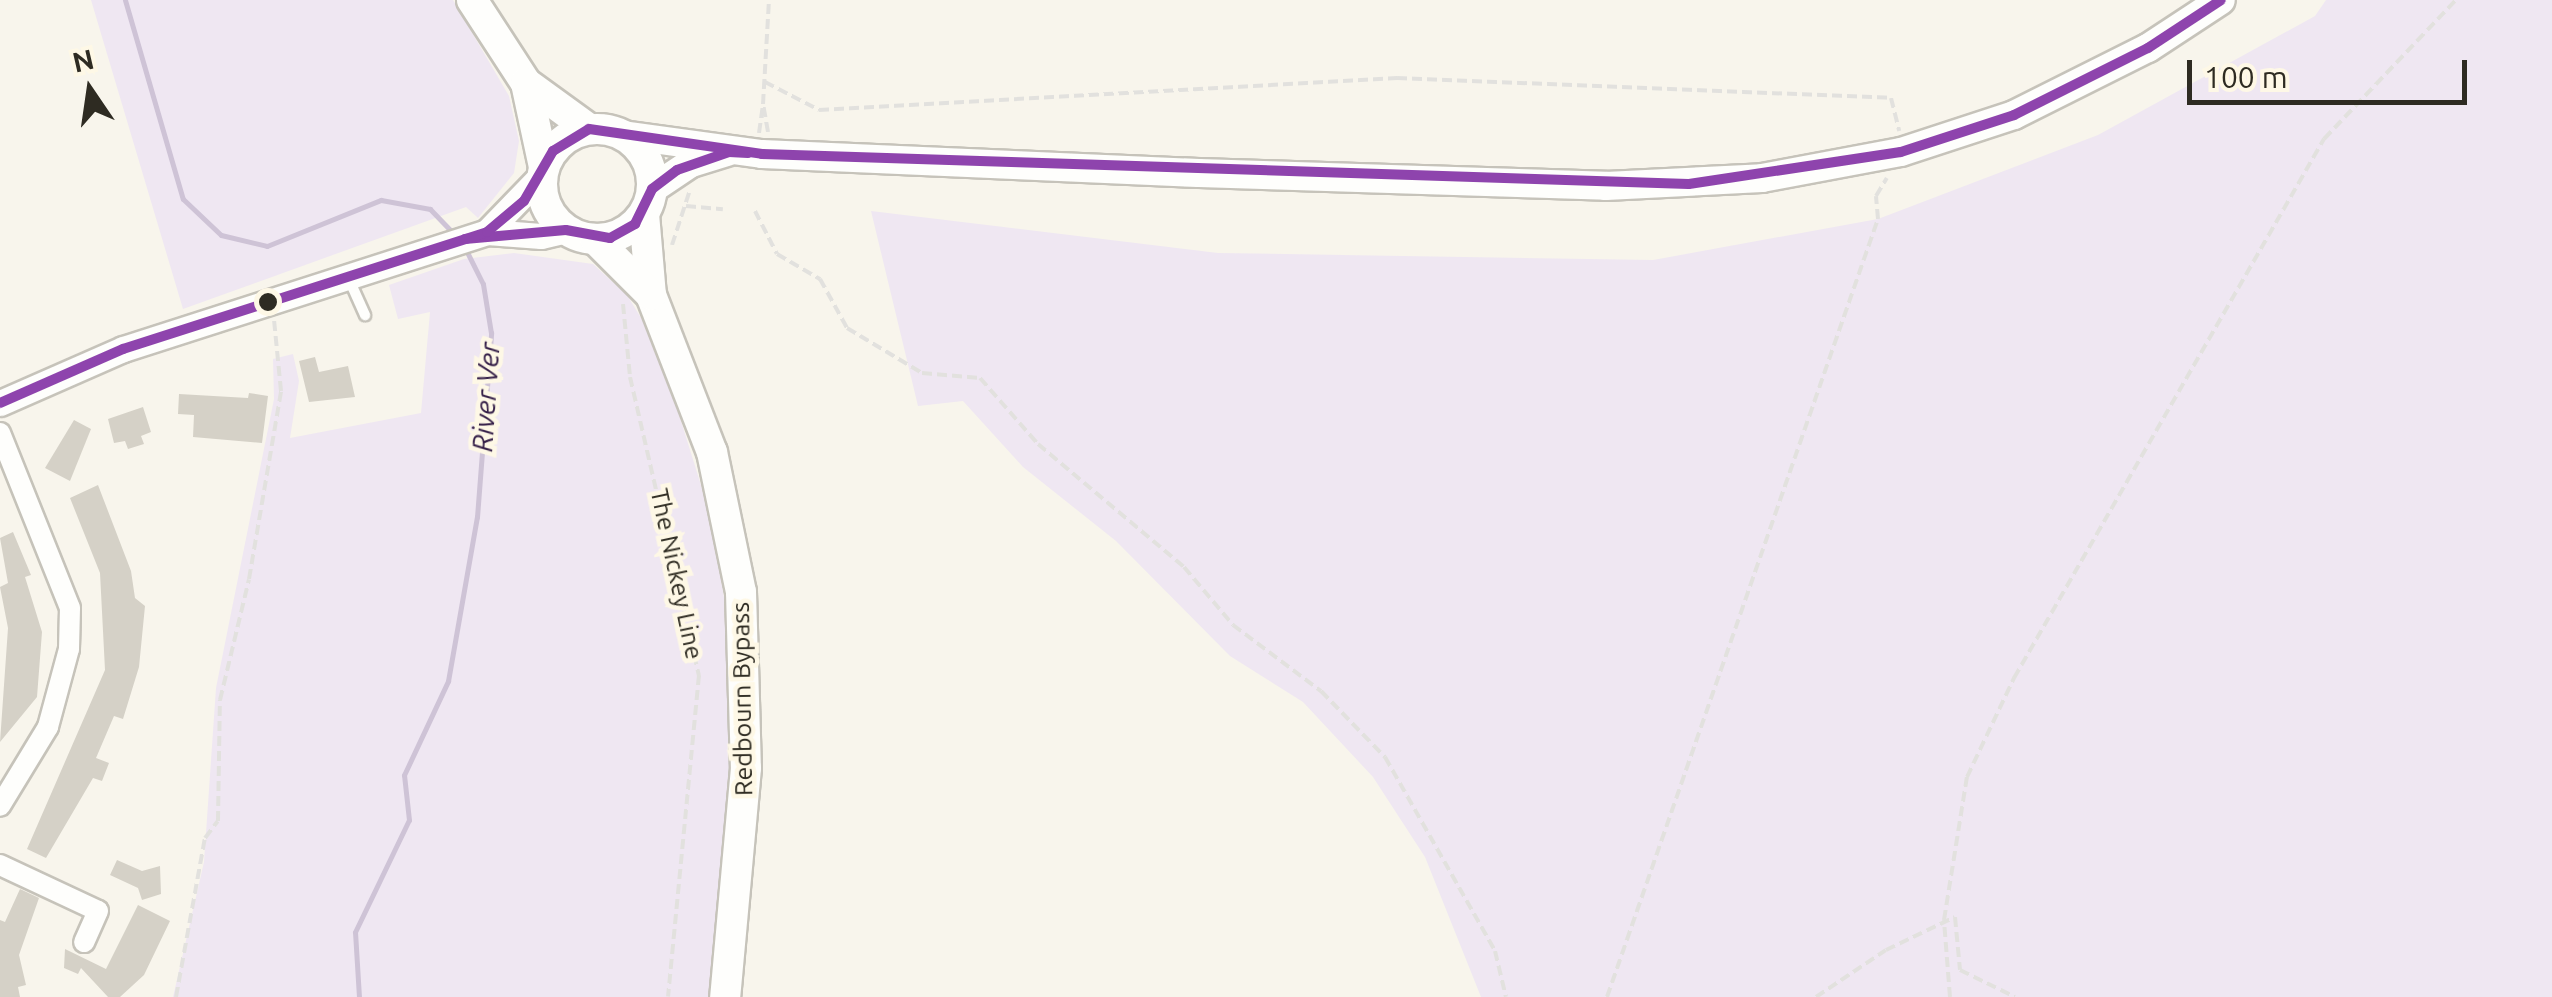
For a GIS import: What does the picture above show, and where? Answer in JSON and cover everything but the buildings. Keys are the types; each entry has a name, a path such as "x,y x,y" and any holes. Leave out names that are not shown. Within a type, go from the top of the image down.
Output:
{"main road":[{"path":"472,0 526,83 589,129 624,136 652,135 729,152 1606,186 1762,178 1902,152 2080,84 2221,0"},
{"path":"526,83 548,211 580,235 624,233 648,202 691,163 729,152"},
{"path":"543,171 566,138 589,129"},
{"path":"624,136 645,156 648,202"},
{"name":"Redbourn Bypass","path":"637,298 648,202"},
{"name":"Redbourn Bypass","path":"580,235 637,298 712,452 741,592 746,768 725,997"}],"street":[{"path":"477,236 543,171"},
{"path":"0,403 123,349 477,236 580,235"},
{"path":"0,433 70,608 69,649 48,727 0,806"},
{"path":"0,865 98,911 84,942"}],"lane":[{"path":"348,276 364,314"}],"path":[{"path":"761,151 769,0"},
{"path":"1950,997 1944,920 1966,777 2014,678 2324,139 2456,0"},
{"path":"765,82 819,110 1397,78 1891,98 1902,152 1876,196 1878,219 1608,997"},
{"path":"761,151 772,126 762,106"},
{"path":"686,206 723,209"},
{"path":"756,211 777,254 820,279 848,328 922,373 980,378 1038,444 1184,567 1232,625 1321,691 1385,757 1495,951 1506,997"},
{"name":"The Nickey Line","path":"637,298 630,377 699,674 668,997"},
{"path":"176,997 205,838 218,821 220,700 250,579 282,391 270,301"},
{"path":"1816,997 1954,917 1960,970 2014,997"}],"shaded area":[{"path":"91,0 453,0 509,96 519,141 514,173 478,218 466,207 183,309"},
{"path":"2326,0 2552,0 2552,997 1481,997 1425,857 1373,777 1303,702 1230,656 1116,541 1023,467 963,401 918,406 871,211 1218,253 1653,260 1878,219 2098,135 2315,16"},
{"path":"514,253 593,264 627,295 657,344 710,514 731,639 729,855 711,997 173,997 204,862 216,688 274,399 273,359 293,354 299,381 290,438 421,413 430,312 398,319 389,285 464,259"}],"waterway":[{"name":"River Ver","path":"125,0 183,199 221,235 267,246 381,200 430,209 455,235"},
{"name":"River Ver","path":"359,997 355,932 409,820 404,775 448,681 477,517 491,333 483,284 465,248"}],"transit line":[{"path":"0,403 123,349 487,232 524,201 553,151 589,129 762,154 1689,184 1901,152 2014,115 2148,48 2221,0"},
{"path":"465,239 566,230 610,238 635,224 652,189 677,170 729,152 748,153"}]}
